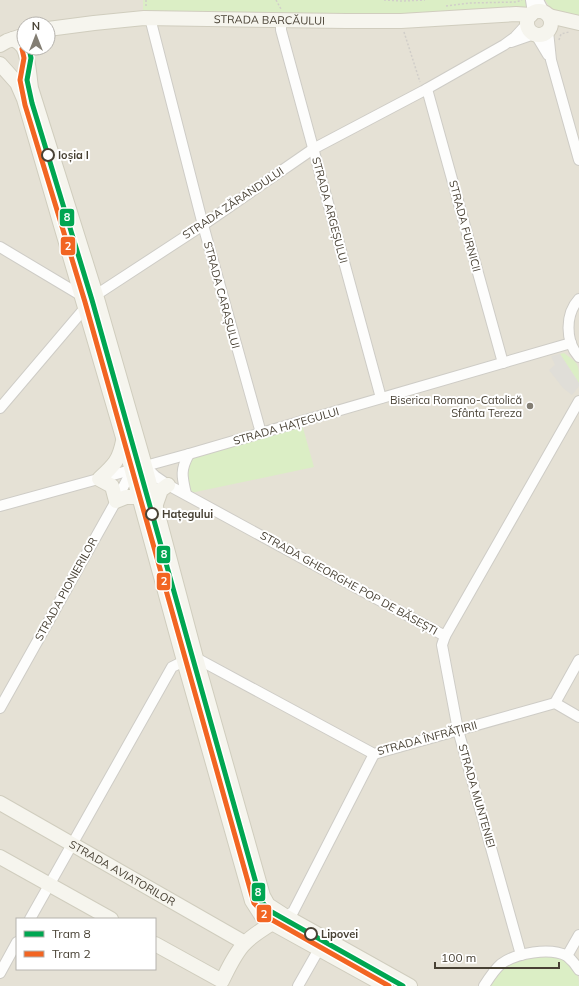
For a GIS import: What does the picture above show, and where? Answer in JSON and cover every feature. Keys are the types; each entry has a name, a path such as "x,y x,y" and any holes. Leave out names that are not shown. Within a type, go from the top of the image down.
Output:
{"street":[{"name":"STRADA BARCĂULUI","path":"56,28 150,18 282,16 401,21 516,14 577,27"},
{"name":"STRADA ARGEȘULUI","path":"282,16 281,30 381,398"},
{"name":"STRADA CARAȘULUI","path":"150,18 203,225 260,433"},
{"name":"STRADA ZĂRANDULUI","path":"0,408 4,397 84,302 203,225 313,149 425,90 504,45 537,19"},
{"path":"537,19 551,60 579,160"},
{"path":"0,45 16,38"},
{"path":"26,56 31,88 96,295 138,468 139,497 263,896 268,905 285,916 410,986"},
{"path":"0,64 17,84 24,99 123,440 138,468 155,507 190,659 249,894 258,912 272,923 386,986"},
{"name":"STRADA FURNICII","path":"425,90 503,363"},
{"path":"0,247 84,302"},
{"path":"579,299 570,314 568,329 571,343 579,357"},
{"name":"STRADA HAȚEGULUI","path":"0,506 189,454 571,343"},
{"name":"STRADA GHEORGHE POP DE BĂSEȘTI","path":"138,468 445,636 579,401"},
{"path":"123,440 121,452 116,464 99,479 112,486 116,501 126,497 139,497"},
{"path":"186,494 182,479 182,469 189,454"},
{"name":"STRADA PIONIERILOR","path":"0,708 116,501 138,468"},
{"path":"155,507 161,490 168,485"},
{"name":"STRADA MUNTENIEI","path":"445,636 442,645 458,730 521,955"},
{"path":"31,918 172,668 190,659"},
{"name":"STRADA ÎNFRĂȚIRII","path":"190,659 374,754 555,703"},
{"path":"579,660 555,703 579,717"},
{"path":"156,945 222,984 236,956 245,943 272,923 292,912 374,754"},
{"name":"STRADA AVIATORILOR","path":"0,803 73,843 245,943"},
{"path":"0,857 109,918"},
{"path":"567,956 579,934"},
{"path":"0,973 16,944"},
{"path":"298,986 319,949"},
{"path":"484,986 492,974 501,965 521,955 549,952 558,953 567,956 579,970"}],"path":[{"path":"276,0 282,16"},
{"path":"384,0 425,0"},
{"path":"401,21 425,90"},
{"path":"559,44 561,34 577,27"}],"shaded area":[{"path":"0,0 579,0 579,986 0,986"},
{"path":"560,354 579,383 579,386 572,395 563,388 549,370 555,365 551,356"}],"green space":[{"path":"143,0 530,0 530,5 525,11 414,15 143,14"},
{"path":"545,0 579,0 579,20 556,11 548,5"},
{"path":"564,353 577,365 579,371 579,383 560,354"},
{"path":"301,421 314,467 186,494 189,454"},
{"path":"552,956 573,965 579,979 579,986 491,986 503,970 516,961"}],"tram line":[{"name":"2","path":"24,56 20,80 25,105 85,302 254,903 267,917 389,986"},
{"name":"8","path":"31,56 27,80 32,103 92,300 261,901 270,911 403,986"}],"place":[{"name":"Ioșia I","path":"48,155"},
{"name":"Biserica Romano-Catolică Sfânta Tereza","path":"530,406"},
{"name":"Hațegului","path":"152,514"},
{"name":"Lipovei","path":"311,934"}]}
